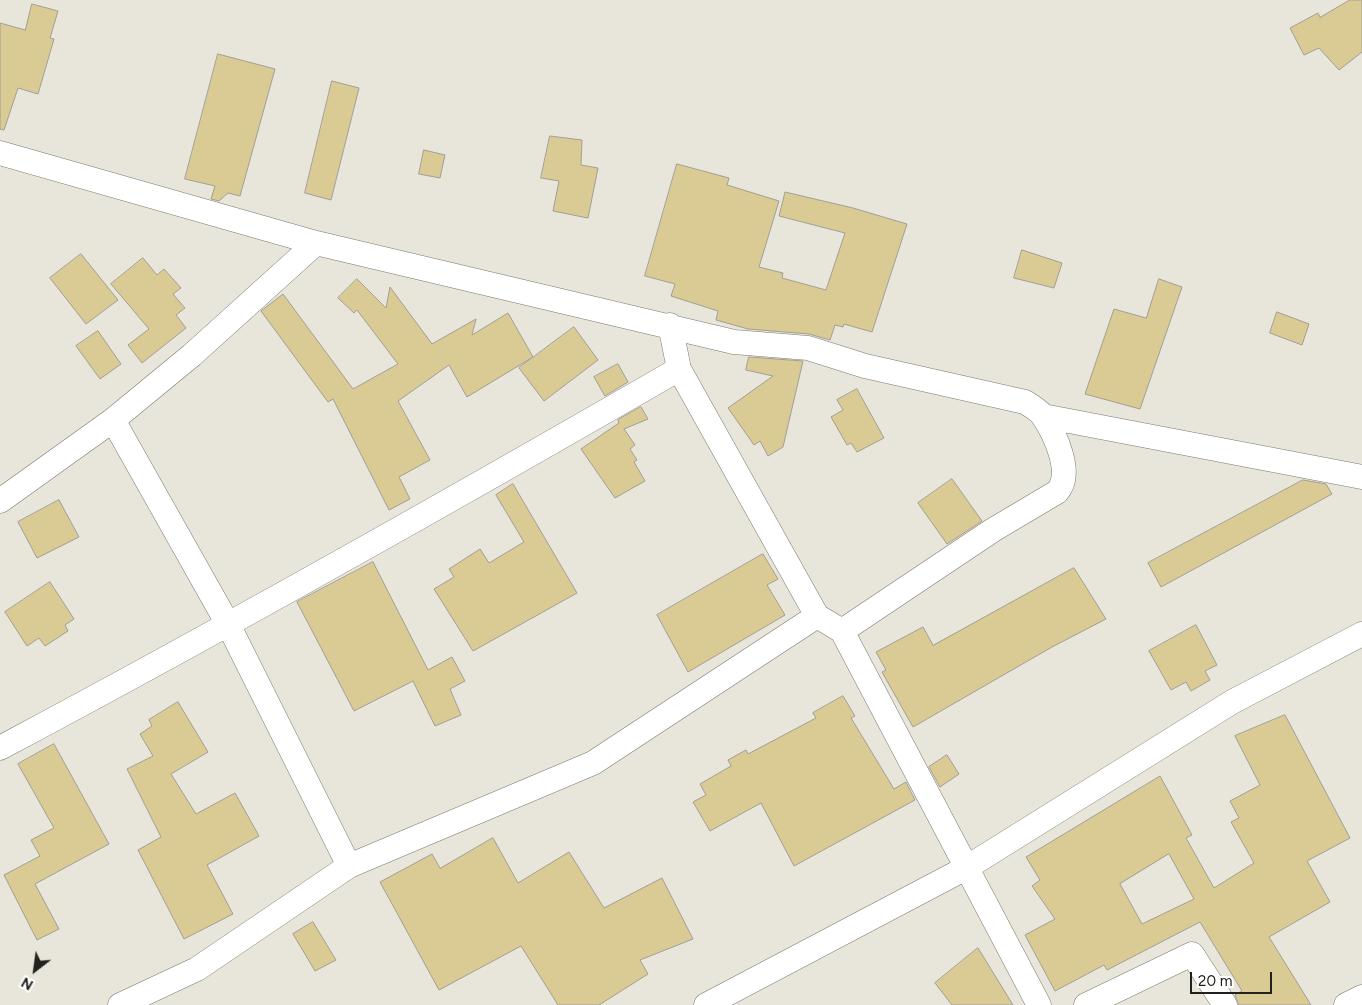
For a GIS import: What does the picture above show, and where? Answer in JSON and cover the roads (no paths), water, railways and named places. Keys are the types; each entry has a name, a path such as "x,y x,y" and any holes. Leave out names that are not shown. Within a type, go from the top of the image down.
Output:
{"street":[{"path":"0,153 316,244 670,325 734,342 808,348 865,366 1025,402 1043,416 1362,477"},
{"path":"0,501 113,420 192,355 316,244"},
{"path":"670,325 679,369 817,616 842,631 1039,1005"},
{"path":"0,748 229,626 679,369"},
{"path":"842,631 993,530 1057,492 1063,485 1065,474 1062,457 1043,416"},
{"path":"113,420 229,626 348,866"},
{"path":"120,1005 197,969 348,866 593,764 817,616"},
{"path":"706,1005 966,868 1232,702 1362,634"},
{"path":"1086,1005 1192,954 1224,1005"},
{"path":"1346,1005 1362,997"}]}
